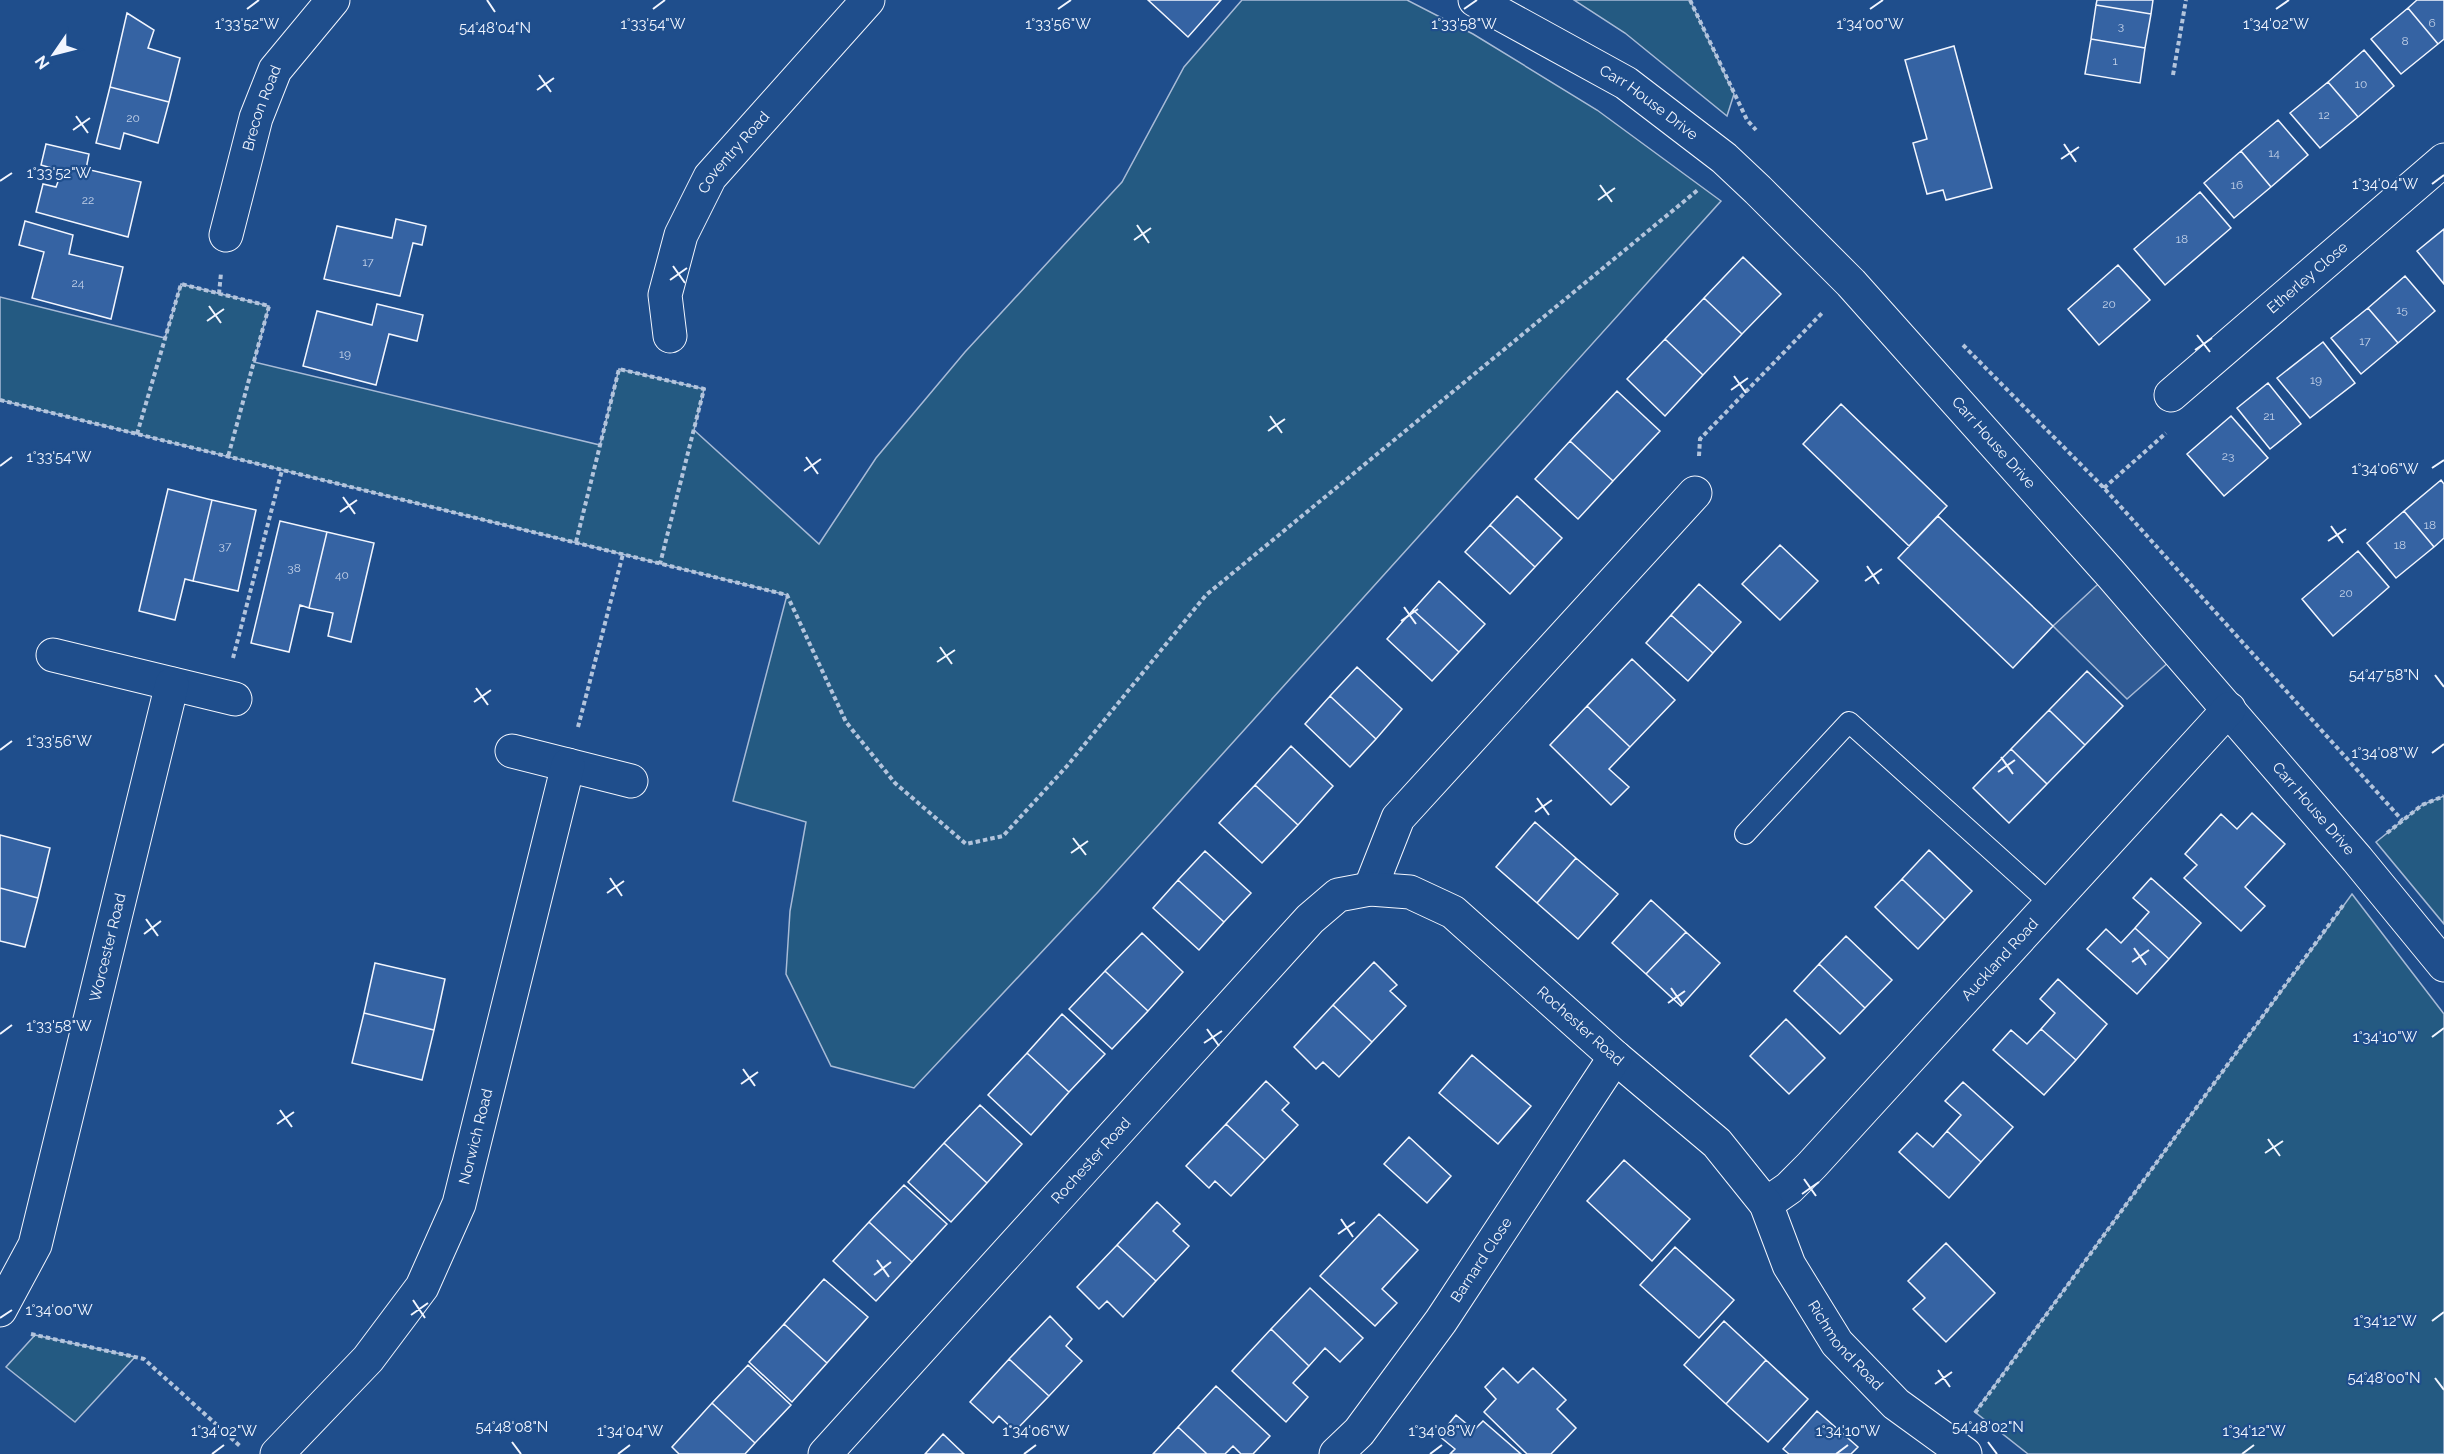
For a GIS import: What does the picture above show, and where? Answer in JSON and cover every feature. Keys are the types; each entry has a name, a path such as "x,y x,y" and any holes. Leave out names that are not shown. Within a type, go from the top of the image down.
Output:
{"street":[{"name":"Brecon Road","path":"226,235 256,118 275,70 333,0"},
{"name":"Coventry Road","path":"670,336 665,295 681,235 710,177 868,0"},
{"name":"Carr House Drive","path":"1475,0 1626,83 1724,158 1851,283 2229,709 2370,874 2444,965"},
{"name":"Etherley Close","path":"2171,395 2444,160"},
{"path":"1370,889 1398,818 1695,493"},
{"path":"53,655 229,698"},
{"name":"Worcester Road","path":"0,1310 35,1245 172,684"},
{"name":"Auckland Road","path":"1766,1204 1789,1188 1812,1165 2229,709"},
{"path":"512,751 631,781"},
{"name":"Norwich Road","path":"277,1454 368,1359 422,1287 459,1204 568,765"},
{"name":"Rochester Road","path":"825,1454 1310,919 1338,895 1370,889 1410,892 1453,912 1615,1057 1717,1143 1766,1204"},
{"name":"Barnard Close","path":"1336,1454 1359,1432 1441,1321 1615,1057"},
{"name":"Richmond Road","path":"1766,1204 1790,1265 1837,1342 1896,1404 1959,1450"}],"lane":[{"path":"1745,834 1850,722 2051,904"}],"path":[{"path":"1690,0 1747,120 1762,137"},
{"path":"2173,75 2186,0"},
{"path":"0,400 787,595 846,722 896,783 966,844 1002,836 1067,766 1206,595 1702,187 1724,158"},
{"path":"1695,493 1700,439 1851,283"},
{"path":"137,434 181,284 269,306 228,457"},
{"path":"1960,342 2104,488 2402,820 2422,805 2444,796"},
{"path":"576,543 619,369 704,389 660,564"},
{"path":"2104,488 2165,436 2171,395"},
{"path":"229,698 282,470"},
{"path":"568,765 623,554"},
{"path":"1959,1450 1989,1393 2344,903 2370,874"},
{"path":"26,1333 144,1359 241,1446"}],"shaded area":[{"path":"1242,0 1407,0 1473,34 1597,110 1721,201 1098,892 914,1088 831,1066 786,974 790,911 806,822 733,801 787,595 0,400 0,297 165,338 181,284 269,306 254,362 600,445 619,369 704,389 694,430 819,544 876,458 965,352 1122,182 1184,67"},
{"path":"1574,0 1690,0 1734,94 1727,116 1625,33"},
{"path":"2110,573 2179,653 2127,699 2053,626"},
{"path":"2444,796 2444,924 2376,842 2422,805"},
{"path":"2352,894 2444,1014 2444,1454 2028,1454 1975,1412"},
{"path":"35,1335 135,1357 75,1422 6,1367"}],"building":[{"path":"1148,0 1221,0 1188,37"},
{"path":"2097,0 2153,0 2151,14 2096,5"},
{"path":"2417,0 2444,0 2444,39 2438,44 2408,8"},
{"path":"2096,5 2151,14 2145,48 2091,39"},
{"path":"2408,8 2438,44 2401,74 2371,39"},
{"path":"127,13 154,30 148,48 180,58 169,102 110,87"},
{"path":"2091,39 2145,48 2140,83 2085,74"},
{"path":"1954,46 1992,188 1946,200 1943,190 1927,194 1913,143 1927,139 1905,60"},
{"path":"2364,50 2394,86 2358,117 2328,82"},
{"path":"2328,82 2358,117 2320,148 2290,113"},
{"path":"110,87 169,102 158,143 124,133 120,149 96,143"},
{"path":"2278,120 2308,155 2271,187 2241,151"},
{"path":"46,144 89,154 86,169 141,182 128,237 36,212 43,184 56,187 62,171 41,165"},
{"path":"2241,151 2271,187 2234,218 2204,183"},
{"path":"2200,192 2231,228 2165,285 2134,249"},
{"path":"396,219 426,226 422,245 413,243 400,296 324,279 337,226 392,238"},
{"path":"25,221 73,235 69,254 123,267 111,319 32,298 44,252 19,245"},
{"path":"2444,229 2444,284 2417,251"},
{"path":"1743,257 1781,294 1742,334 1704,298"},
{"path":"2118,265 2150,300 2099,345 2068,309"},
{"path":"2405,276 2435,311 2398,343 2368,308"},
{"path":"1704,298 1742,334 1703,375 1665,339"},
{"path":"377,304 423,315 417,341 389,334 376,385 303,366 317,311 372,325"},
{"path":"2368,308 2398,343 2361,374 2331,338"},
{"path":"1665,339 1703,375 1665,416 1627,379"},
{"path":"2323,342 2355,383 2310,418 2277,378"},
{"path":"2268,383 2301,424 2270,449 2237,408"},
{"path":"1617,391 1660,431 1613,481 1570,441"},
{"path":"1841,404 1947,506 1909,546 1803,444"},
{"path":"2231,416 2268,458 2224,496 2187,454"},
{"path":"1570,441 1613,481 1578,519 1535,479"},
{"path":"2441,480 2444,484 2444,538 2434,547 2404,511"},
{"path":"168,489 212,500 193,581 185,579 175,620 139,611"},
{"path":"1517,496 1562,538 1535,567 1490,525"},
{"path":"212,500 256,510 238,591 193,581"},
{"path":"2404,511 2434,547 2396,578 2367,543"},
{"path":"1938,516 2053,626 2013,668 1898,558"},
{"path":"280,521 327,532 309,608 300,605 289,652 251,643"},
{"path":"1490,525 1535,567 1510,594 1465,552"},
{"path":"327,532 374,543 351,642 328,636 333,613 309,608"},
{"path":"1780,545 1818,581 1780,620 1742,584"},
{"path":"2358,551 2389,587 2333,636 2302,599"},
{"path":"1439,581 1485,624 1459,652 1413,610"},
{"path":"1699,584 1741,622 1713,653 1671,615"},
{"path":"1413,610 1459,652 1432,681 1387,639"},
{"path":"1671,615 1713,653 1688,681 1646,643"},
{"path":"1632,659 1675,700 1630,747 1587,706"},
{"path":"1357,667 1402,709 1376,739 1330,696"},
{"path":"2087,671 2123,706 2085,745 2049,710"},
{"path":"1330,696 1376,739 1350,767 1305,724"},
{"path":"1587,706 1630,747 1609,769 1629,787 1611,805 1550,745"},
{"path":"2049,710 2085,745 2047,784 2011,749"},
{"path":"1291,746 1333,786 1298,825 1255,785"},
{"path":"2011,749 2047,784 2009,823 1973,788"},
{"path":"1255,785 1298,825 1262,863 1219,823"},
{"path":"2252,813 2285,844 2245,887 2265,906 2241,931 2184,878 2197,865 2185,854 2221,814 2237,829"},
{"path":"1535,822 1576,858 1537,903 1496,867"},
{"path":"0,835 50,848 38,898 0,888"},
{"path":"1929,850 1972,891 1945,920 1902,879"},
{"path":"1205,851 1251,893 1224,922 1178,880"},
{"path":"1576,858 1618,894 1578,939 1537,903"},
{"path":"2151,878 2201,923 2169,959 2135,928 2149,912 2133,898"},
{"path":"1902,879 1945,920 1918,949 1875,907"},
{"path":"1178,880 1224,922 1199,950 1153,908"},
{"path":"0,888 38,898 25,947 0,941"},
{"path":"1651,900 1686,932 1646,974 1612,943"},
{"path":"2135,928 2169,959 2137,994 2087,949 2106,929 2121,943"},
{"path":"1686,932 1720,963 1681,1006 1646,974"},
{"path":"1142,933 1183,972 1148,1011 1105,971"},
{"path":"1846,936 1892,980 1865,1008 1819,964"},
{"path":"1374,962 1397,985 1390,991 1406,1006 1372,1042 1333,1005"},
{"path":"375,963 445,979 434,1030 364,1013"},
{"path":"1819,964 1865,1008 1840,1034 1794,991"},
{"path":"1105,971 1148,1011 1112,1049 1069,1009"},
{"path":"2058,979 2107,1024 2076,1060 2041,1029 2055,1013 2040,999"},
{"path":"1333,1005 1372,1042 1339,1077 1323,1062 1316,1069 1294,1047"},
{"path":"364,1013 434,1030 422,1080 352,1063"},
{"path":"1062,1014 1105,1054 1069,1092 1027,1053"},
{"path":"1786,1019 1825,1058 1789,1094 1750,1056"},
{"path":"2041,1029 2076,1060 2044,1095 1993,1050 2011,1030 2027,1044"},
{"path":"1027,1053 1069,1092 1031,1135 988,1095"},
{"path":"1472,1055 1531,1106 1498,1144 1439,1093"},
{"path":"1266,1081 1289,1103 1282,1110 1298,1125 1265,1160 1226,1124"},
{"path":"1963,1082 2013,1127 1981,1162 1947,1131 1961,1115 1945,1101"},
{"path":"980,1105 1022,1144 987,1183 944,1143"},
{"path":"1226,1124 1265,1160 1231,1196 1215,1181 1209,1188 1186,1166"},
{"path":"1947,1131 1981,1162 1949,1198 1899,1152 1917,1133 1933,1147"},
{"path":"1409,1137 1451,1176 1427,1203 1384,1164"},
{"path":"944,1143 987,1183 951,1222 908,1182"},
{"path":"1624,1160 1690,1219 1652,1261 1587,1201"},
{"path":"904,1185 947,1224 912,1262 869,1222"},
{"path":"1157,1202 1180,1224 1173,1231 1189,1246 1156,1281 1117,1245"},
{"path":"1379,1214 1418,1250 1382,1289 1397,1303 1375,1326 1320,1276"},
{"path":"869,1222 912,1262 876,1301 833,1261"},
{"path":"1946,1243 1995,1293 1946,1342 1913,1309 1925,1298 1908,1281"},
{"path":"1117,1245 1156,1281 1123,1317 1107,1301 1099,1309 1077,1287"},
{"path":"1675,1247 1734,1300 1699,1338 1640,1285"},
{"path":"824,1279 868,1317 827,1363 784,1324"},
{"path":"1310,1288 1363,1338 1340,1362 1325,1348 1309,1366 1271,1329"},
{"path":"1050,1316 1072,1339 1066,1346 1082,1361 1049,1396 1009,1359"},
{"path":"1724,1321 1766,1360 1726,1404 1684,1365"},
{"path":"784,1324 827,1363 792,1402 749,1362"},
{"path":"1271,1329 1309,1366 1293,1383 1308,1397 1286,1422 1232,1371"},
{"path":"1009,1359 1049,1396 1015,1431 999,1416 993,1423 970,1402"},
{"path":"1766,1360 1808,1399 1768,1442 1726,1404"},
{"path":"748,1365 791,1405 755,1443 712,1403"},
{"path":"1503,1368 1518,1383 1533,1368 1566,1400 1557,1409 1576,1428 1551,1454 1527,1454 1484,1412 1496,1399 1485,1387"},
{"path":"1216,1386 1270,1436 1253,1454 1241,1454 1233,1446 1225,1454 1207,1454 1178,1427"},
{"path":"712,1403 755,1443 745,1454 679,1454 672,1447"},
{"path":"1817,1411 1858,1447 1851,1454 1789,1454 1783,1449"},
{"path":"1456,1415 1474,1430 1483,1421 1521,1454 1450,1454 1455,1449 1439,1436"},
{"path":"1178,1427 1207,1454 1153,1454"},
{"path":"943,1434 964,1454 925,1454"}]}
